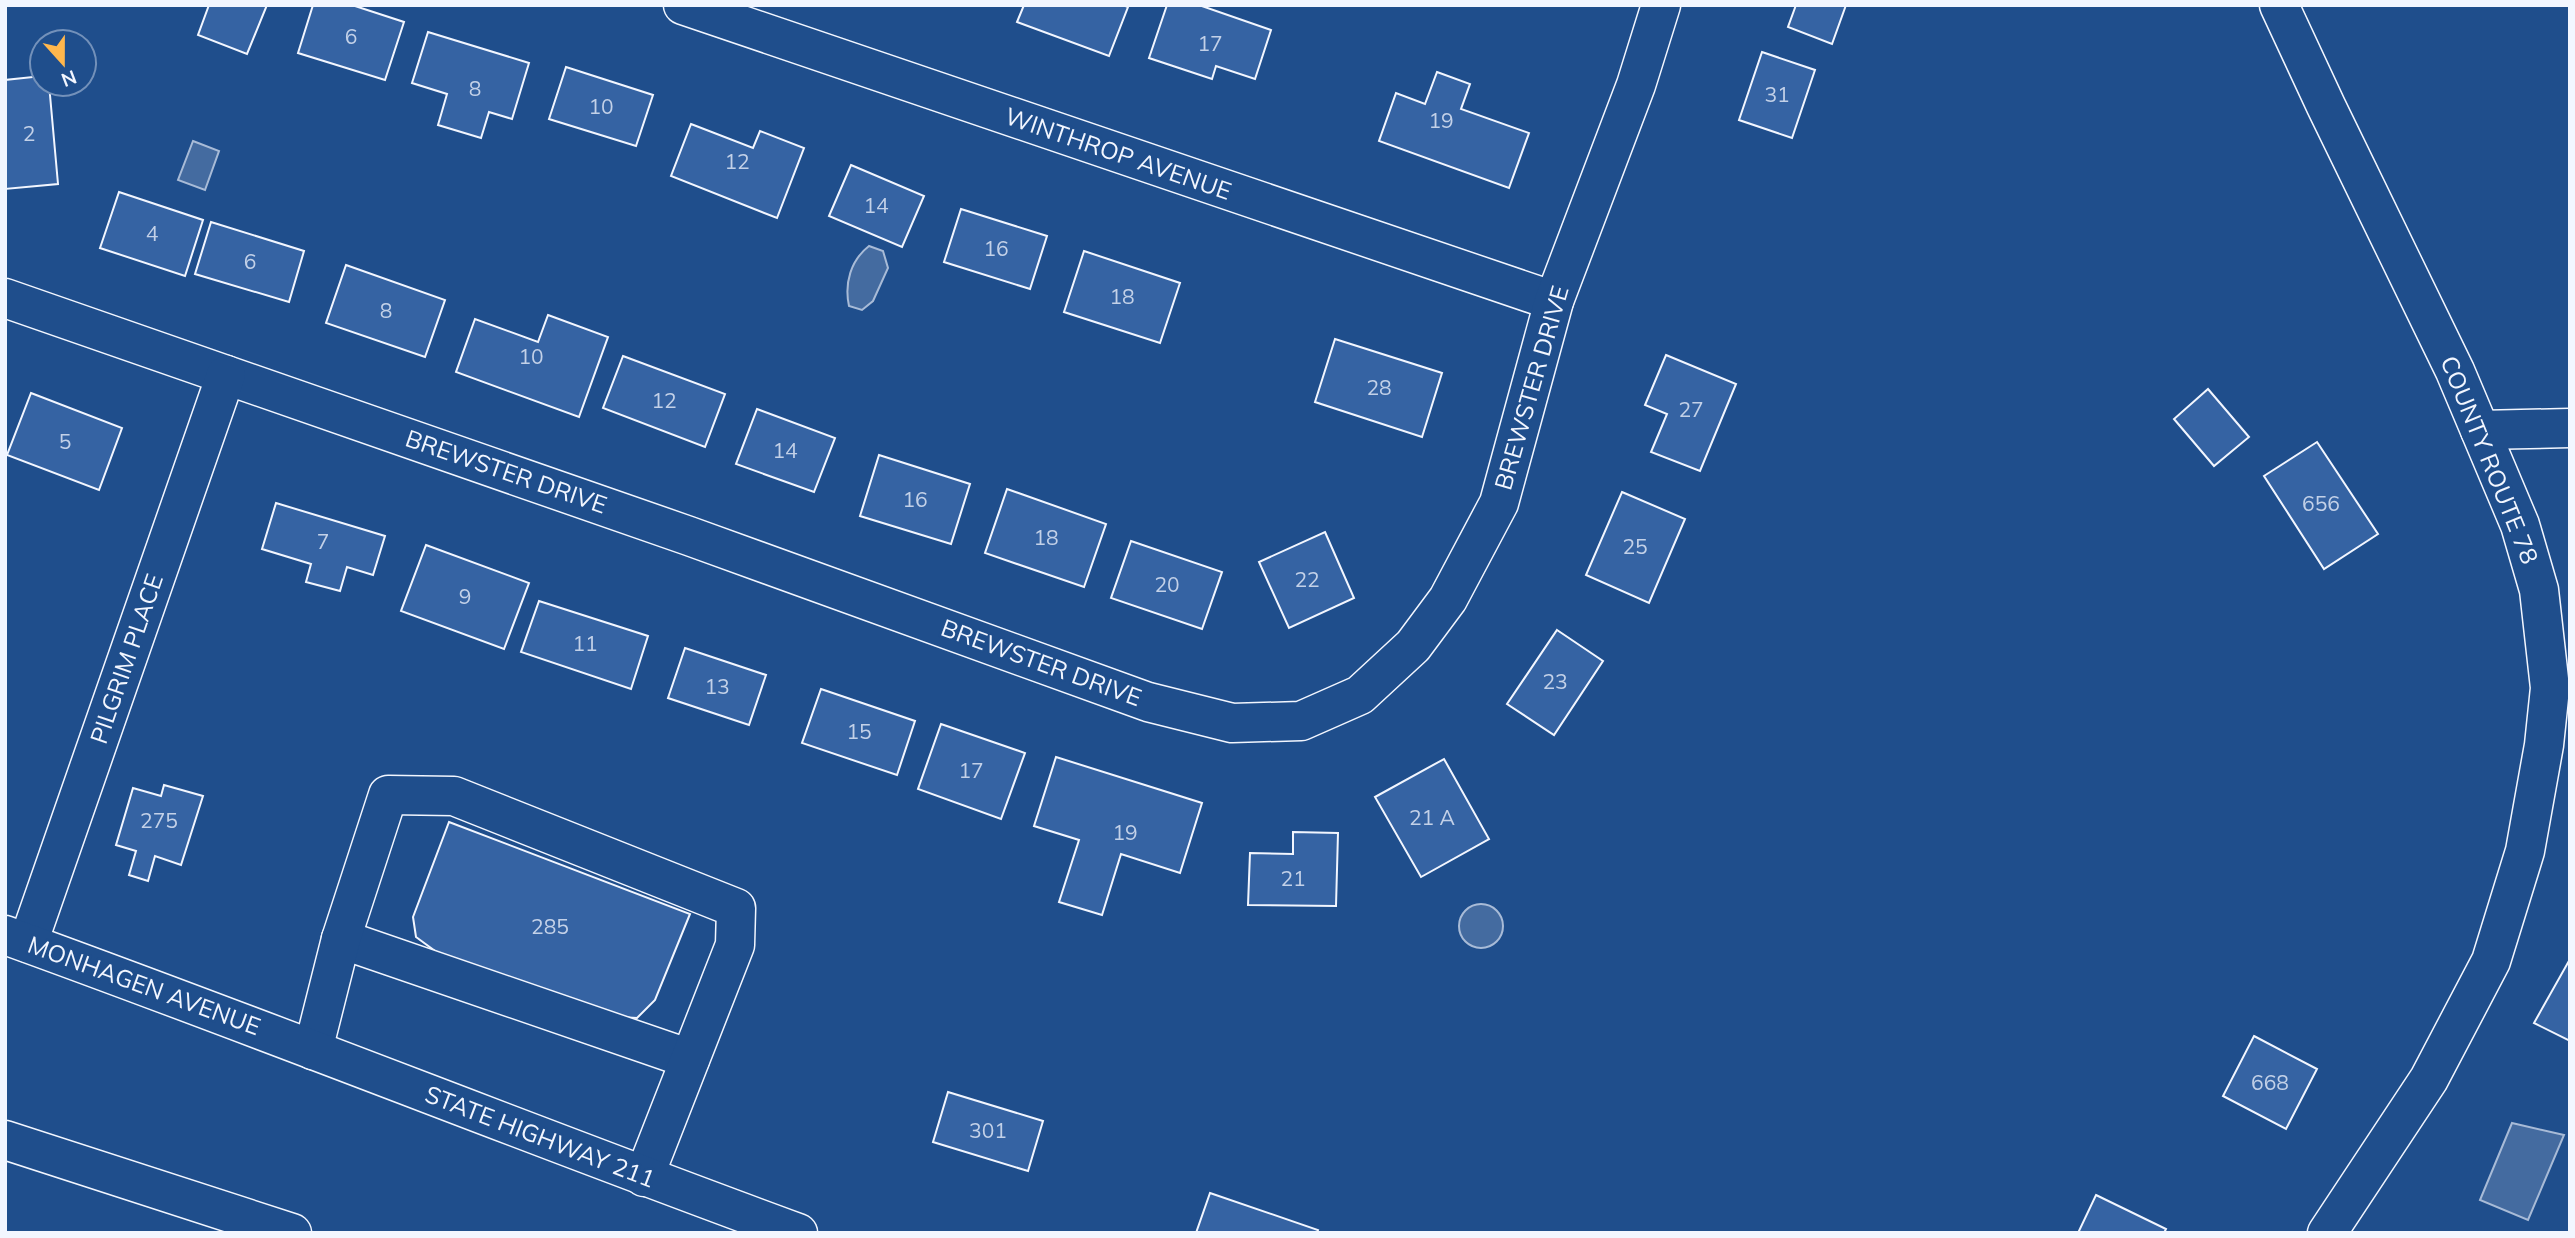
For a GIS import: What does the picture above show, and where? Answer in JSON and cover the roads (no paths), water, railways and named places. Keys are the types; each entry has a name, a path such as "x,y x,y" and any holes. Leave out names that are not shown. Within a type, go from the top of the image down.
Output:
{"street":[{"name":"WINTHROP AVENUE","path":"683,5 1554,301"},
{"name":"BREWSTER DRIVE","path":"5,298 689,536 1148,702 1232,723 1301,721 1360,695 1413,646 1448,598 1499,503 1554,301 1636,85 1661,5"},
{"name":"COUNTY ROUTE 78","path":"2279,5 2455,371 2520,525 2539,590 2550,688 2544,745 2525,851 2491,961 2429,1079 2327,1233"},
{"name":"PILGRIM PLACE","path":"17,939 226,375"},
{"path":"2480,430 2570,428"},
{"path":"298,1044 341,939 388,796 454,796 736,908 735,945 644,1177"},
{"name":"MONHAGEN AVENUE","path":"17,939 298,1044"},
{"path":"341,939 690,1059"},
{"name":"STATE HIGHWAY 211","path":"298,1044 798,1233"},
{"path":"5,1140 292,1233"}],"water":[{"path":"193,141 219,151 205,190 178,180"},
{"path":"869,246 883,251 888,268 873,301 862,310 849,306 847,289 853,265"},
{"path":"1481,904 1497,910 1503,926 1497,942 1481,948 1465,942 1459,926 1465,910"},
{"path":"2512,1123 2564,1135 2528,1220 2480,1200"}]}
